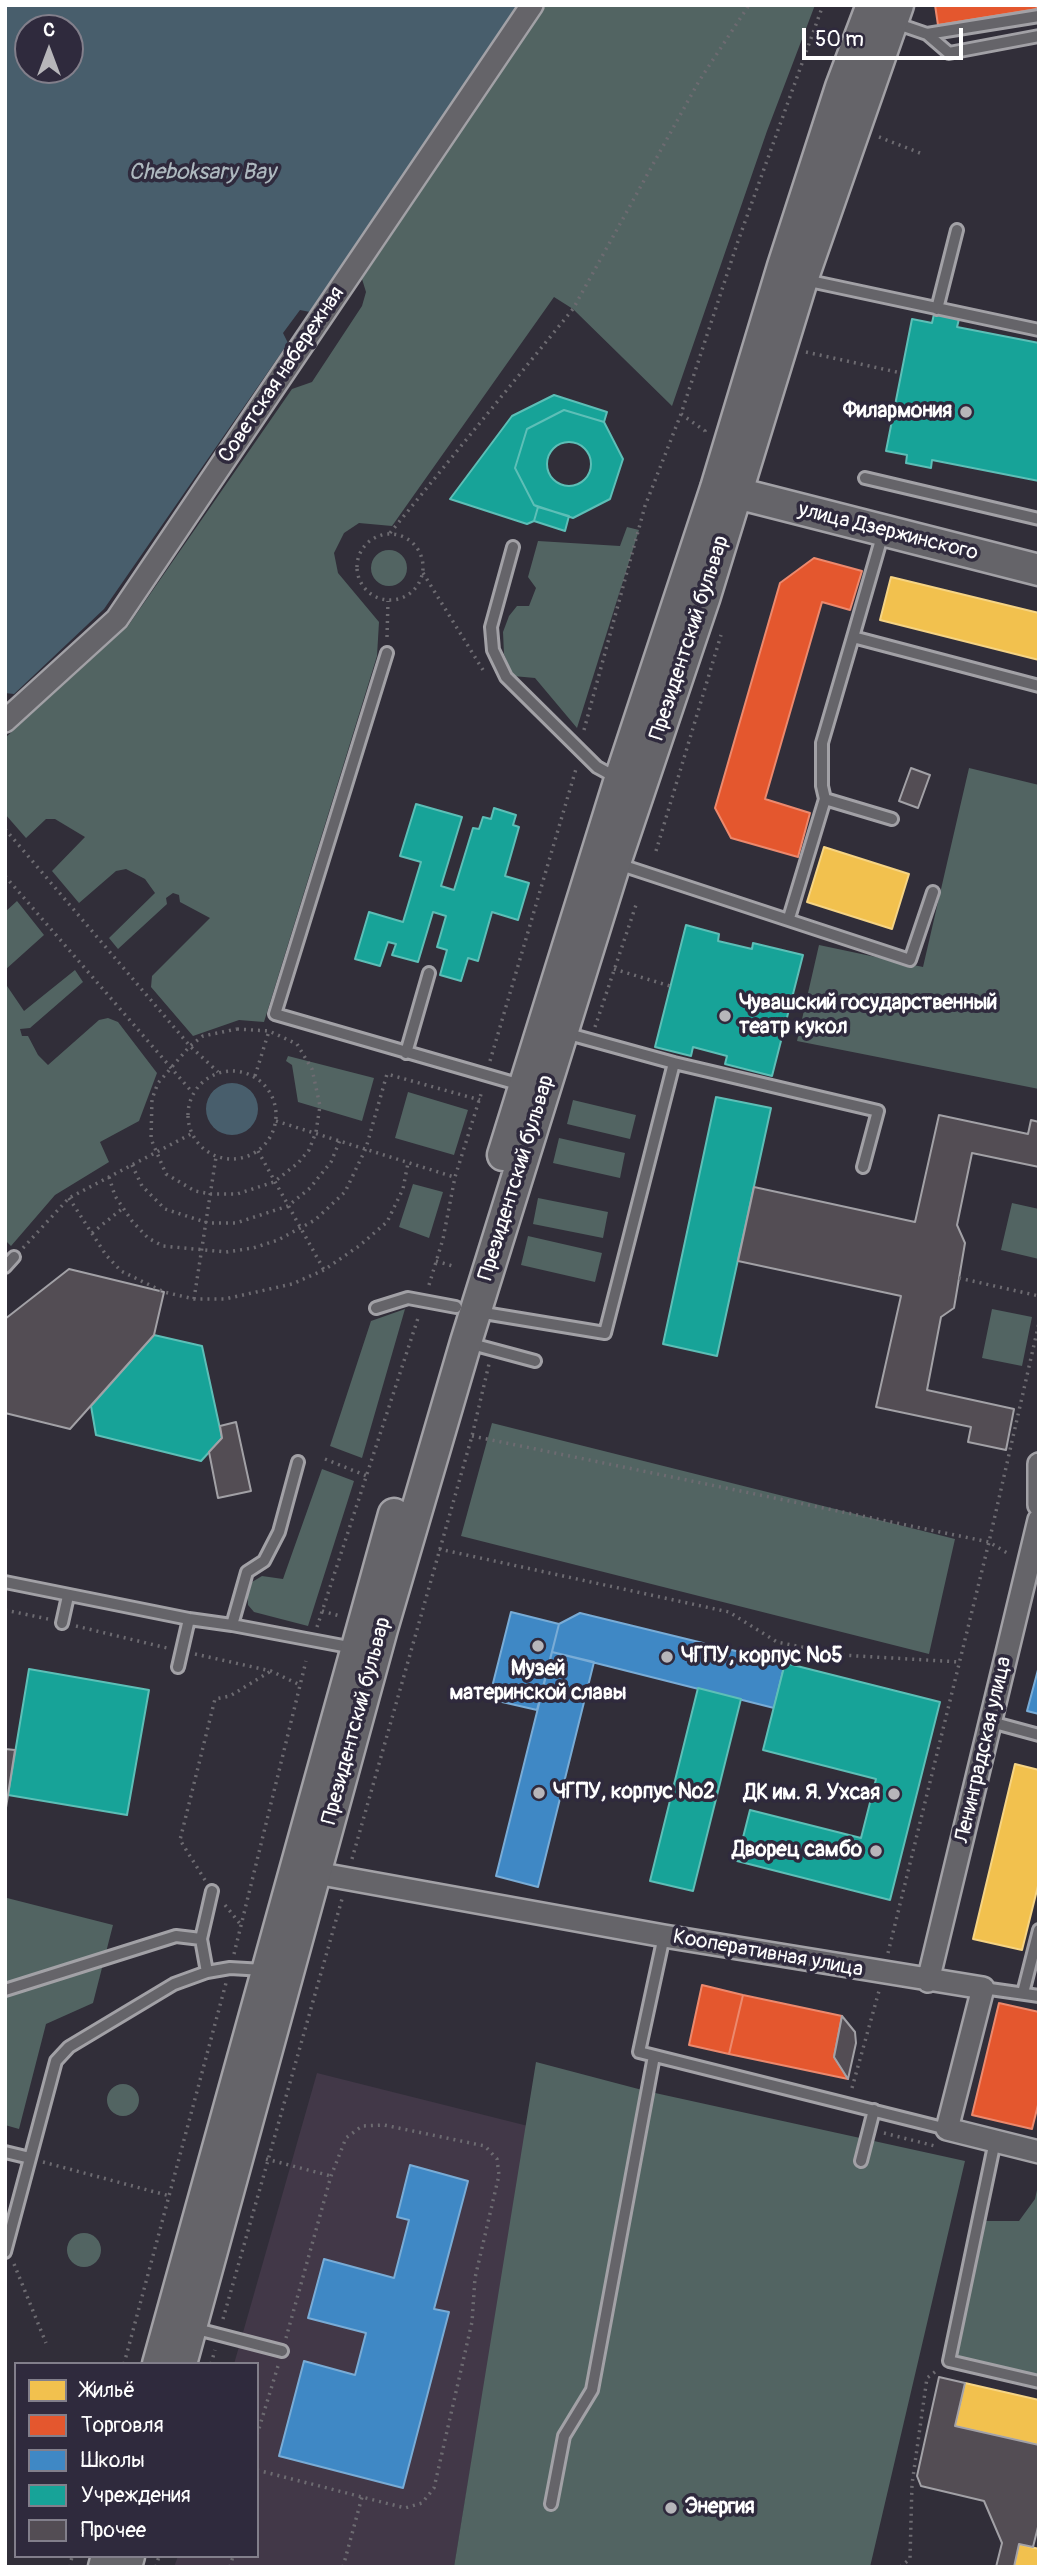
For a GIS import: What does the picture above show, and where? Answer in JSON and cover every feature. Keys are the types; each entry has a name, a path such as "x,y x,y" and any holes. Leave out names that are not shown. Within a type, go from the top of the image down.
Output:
{"main road":[{"name":"Президентский бульвар","path":"159,2362 277,1973 365,1650 466,1309 605,860 727,491 894,15"},
{"name":"Президентский бульвар","path":"727,491 783,266 841,87 894,15"},
{"name":"улица Дзержинского","path":"727,491 1036,566"},
{"name":"Президентский бульвар","path":"534,1089 562,1032 605,860"},
{"name":"Президентский бульвар","path":"365,1650 478,1350 466,1309"},
{"name":"Президентский бульвар","path":"181,2362 277,1973"}],"street":[{"name":"Советская набережная","path":"5,722 117,619 532,5"},
{"path":"1039,1464 1039,1505"},
{"name":"Ленинградская улица","path":"928,1981 1039,1520"},
{"name":"Кооперативная улица","path":"306,1870 664,1936 984,1988"},
{"path":"984,1988 942,2138 995,2141 1039,2152"}],"lane":[{"path":"894,15 927,34 949,52 1039,36"},
{"path":"927,34 1039,16"},
{"path":"937,309 957,230"},
{"path":"802,280 1039,330"},
{"path":"865,478 1039,519"},
{"path":"789,918 825,799 822,786 822,743 883,531"},
{"path":"513,547 491,627 493,650 506,677 597,767 630,784"},
{"path":"853,637 1039,687"},
{"path":"387,653 275,1014 534,1089"},
{"path":"825,799 892,819"},
{"path":"605,860 911,960 933,892"},
{"path":"406,1053 429,973"},
{"path":"562,1032 674,1063 878,1111 863,1167"},
{"path":"376,1308 408,1298 605,1333 674,1063"},
{"path":"5,1267 14,1257"},
{"path":"478,1350 535,1362"},
{"path":"233,1625 247,1572 264,1561 279,1532 298,1462"},
{"path":"5,1582 189,1619 365,1650"},
{"path":"62,1623 68,1596"},
{"path":"178,1667 189,1619"},
{"path":"991,1722 1039,1735"},
{"path":"207,1972 201,1939 212,1891"},
{"path":"1023,1993 1039,1930"},
{"path":"5,1990 176,1936 201,1939"},
{"path":"664,1936 639,2052 874,2110 942,2138"},
{"path":"6,2248 56,2061 69,2046 174,1984 207,1972 230,1968 277,1973"},
{"path":"984,1988 1039,1996"},
{"path":"551,2504 564,2436 592,2390 654,2056"},
{"path":"861,2161 874,2110"},
{"path":"995,2141 949,2361 1039,2382"},
{"path":"5,2152 30,2158"},
{"path":"190,2327 282,2351"}],"path":[{"path":"390,533 573,309 699,81 749,5"},
{"path":"583,742 585,722 614,630 645,506 681,414 737,244 823,5"},
{"path":"877,137 920,153"},
{"path":"806,352 901,373"},
{"path":"681,414 705,431 702,440"},
{"path":"423,573 411,594 387,601 366,591 356,573 357,560 363,546 374,537 390,533 405,537 418,548 423,573 486,675 506,677"},
{"path":"387,601 387,653"},
{"path":"656,850 723,628"},
{"path":"489,1066 578,760"},
{"path":"5,829 190,1046 218,1072"},
{"path":"5,876 192,1092"},
{"path":"595,1029 636,905"},
{"path":"614,970 670,986"},
{"path":"255,1076 275,1014"},
{"path":"237,1029 269,1031 297,1044 312,1069 320,1106 316,1132 303,1156 274,1182 237,1195 195,1191 166,1174 155,1153 151,1139 152,1099 170,1067 203,1037 237,1029"},
{"path":"239,1070 255,1076 271,1093 276,1107 276,1121 271,1139 258,1151 244,1158 216,1157 203,1150 191,1134 186,1116 192,1092 204,1080 218,1072 239,1070"},
{"path":"109,1177 132,1221 156,1242 172,1248 203,1251 253,1248 302,1228 315,1220 345,1192 366,1148 387,1074 480,1100"},
{"path":"428,1289 454,1177 484,1085"},
{"path":"276,1121 454,1177"},
{"path":"14,1257 69,1198 191,1134"},
{"path":"132,1165 142,1185 166,1209 208,1223 254,1220 288,1206 310,1188 331,1162 340,1140"},
{"path":"258,1151 324,1270"},
{"path":"194,1299 208,1223 216,1157"},
{"path":"69,1198 91,1233 121,1271 164,1292 194,1299 225,1299 292,1284 324,1270 387,1222 403,1189 408,1163"},
{"path":"91,1233 123,1208"},
{"path":"436,1261 456,1267"},
{"path":"959,1278 1039,1296"},
{"path":"316,1631 420,1313"},
{"path":"847,2104 883,1973 960,1662 1039,1322"},
{"path":"350,1866 472,1436 478,1350"},
{"path":"472,1436 989,1542 1028,1566"},
{"path":"325,1459 366,1476"},
{"path":"439,1549 729,1612 777,1642 841,1655 960,1662"},
{"path":"5,1610 271,1671 300,1685"},
{"path":"322,1611 349,1619"},
{"path":"234,1954 306,1661"},
{"path":"241,1925 212,1891 180,1840 215,1699 230,1696 271,1671"},
{"path":"220,2330 343,1894"},
{"path":"125,2362 226,1981"},
{"path":"259,2428 331,2176 346,2137 362,2126 384,2125 485,2147 497,2159 499,2175 475,2278 472,2322 434,2488 422,2503 405,2508 259,2471"},
{"path":"869,2129 942,2138"},
{"path":"259,2157 331,2176"},
{"path":"30,2158 170,2196"},
{"path":"6,2248 46,2343"},
{"path":"212,2362 217,2341"},
{"path":"900,2567 910,2558 912,2484 927,2378 949,2361"},
{"path":"343,2567 362,2497"}],"shaded area":[{"path":"546,5 815,5 767,131 672,406 573,309 554,297 392,526 359,523 344,533 334,553 338,573 379,622 377,656 264,1022 239,1020 193,1036 151,987 152,976 210,918 180,902 179,895 173,893 166,898 167,904 118,949 109,938 155,893 145,879 126,869 116,871 79,903 52,871 85,837 55,819 46,819 26,838 5,814 5,738 128,626 292,389 312,382 362,306 366,292 362,279"},
{"path":"627,527 639,530 577,728 535,678 513,676 504,654 503,632 509,616 517,606 529,606 536,588 528,577 538,541 620,546"},
{"path":"389,550 402,555 407,568 402,581 389,586 376,581 371,568 376,555"},
{"path":"969,768 1039,785 1039,1089 797,1041 819,945 923,967"},
{"path":"17,901 44,935 5,970 5,912"},
{"path":"75,970 83,982 30,1028 20,1029 22,1036 28,1036 38,1055 48,1065 99,1020 108,1018 118,1022 157,1073 139,1121 100,1142 109,1162 55,1195 11,1246 5,1240 5,983 24,1011"},
{"path":"288,1056 374,1078 362,1121 298,1102 292,1065 286,1061"},
{"path":"408,1092 468,1110 454,1155 395,1138"},
{"path":"573,1100 636,1115 630,1139 567,1124"},
{"path":"559,1138 625,1153 620,1178 553,1163"},
{"path":"413,1184 443,1192 429,1238 399,1227"},
{"path":"538,1198 608,1212 603,1238 533,1224"},
{"path":"1012,1203 1039,1209 1039,1259 1001,1250"},
{"path":"528,1236 602,1253 595,1282 521,1265"},
{"path":"405,1309 362,1458 330,1446 371,1321"},
{"path":"992,1309 1032,1317 1022,1366 982,1358"},
{"path":"492,1423 955,1539 929,1654 461,1536"},
{"path":"322,1469 354,1481 308,1626 254,1612 248,1605 247,1585 262,1576 283,1579"},
{"path":"7,1898 113,1925 93,2003 46,2024 19,2129 5,2125"},
{"path":"536,2062 646,2091 965,2161 870,2567 454,2567"},
{"path":"317,2073 528,2126 454,2567 174,2567 177,2558 259,2558 259,2362 235,2362"},
{"path":"123,2084 134,2089 139,2100 134,2111 123,2116 112,2111 107,2100 112,2089"},
{"path":"1039,2181 1039,2378 954,2358 983,2221 1019,2221 1035,2199"},
{"path":"84,2233 96,2238 101,2250 96,2262 84,2267 72,2262 67,2250 72,2238"}],"water":[{"name":"Cheboksary Bay","path":"5,5 524,5 310,312 300,310 283,333 288,343 104,609 14,694 5,693"},
{"path":"232,1083 242,1085 250,1091 256,1099 256,1119 250,1127 242,1133 232,1135 222,1133 214,1127 208,1119 206,1109 208,1099 214,1091 222,1085"}],"building: Жильё":[{"path":"891,577 1039,613 1039,660 880,620"},
{"path":"824,847 909,874 892,929 807,902"},
{"path":"1015,1764 1039,1770 1039,1882 1022,1950 973,1939"},
{"path":"965,2383 1039,2400 1039,2445 955,2426"},
{"path":"1019,2544 1039,2549 1039,2567 1014,2567"}],"building: Торговля":[{"path":"935,5 1036,5 1037,9 938,25"},
{"path":"814,558 862,571 850,610 822,602 765,799 810,813 798,857 731,838 715,808 780,583"},
{"path":"702,1985 743,1995 729,2054 689,2045"},
{"path":"743,1995 842,2016 834,2057 848,2079 729,2054"},
{"path":"999,2003 1039,2012 1039,2101 1032,2129 972,2115"}],"building: Школы":[{"path":"511,1612 559,1624 537,1710 489,1699"},
{"name":"ЧГПУ, корпус №5","path":"580,1613 785,1663 774,1708 552,1652 559,1624"},
{"name":"ЧГПУ, корпус №2","path":"552,1652 594,1662 538,1887 496,1876"},
{"path":"1039,1666 1039,1714 1027,1711"},
{"path":"410,2165 468,2181 434,2309 449,2312 403,2488 279,2456 304,2361 355,2375 366,2333 308,2318 324,2259 394,2278 409,2220 397,2217"}],"building: Учреждения":[{"name":"Филармония","path":"934,314 959,319 957,327 1039,343 1039,481 932,460 931,468 906,463 907,455 886,451 912,319 932,323"},
{"path":"554,395 607,412 604,422 564,410 527,429 515,468 534,505 538,507 534,521 527,524 450,499 512,416"},
{"path":"564,410 604,422 623,459 610,499 573,518 534,505 515,468 527,429"},
{"path":"569,442 584,449 591,464 584,479 569,486 554,479 547,464 554,449"},
{"path":"538,507 569,516 565,531 534,521"},
{"path":"416,804 462,817 441,886 454,890 473,828 479,829 483,817 491,819 494,808 516,815 513,825 519,827 505,876 529,883 518,920 492,912 478,961 468,958 461,981 440,975 447,950 437,947 446,916 433,912 418,962 392,955 396,944 388,942 380,966 355,959 369,912 403,922 421,862 400,856"},
{"name":"Чувашский государственный театр кукол","path":"686,925 719,934 718,941 752,949 753,943 803,955 772,1076 725,1064 727,1056 693,1047 691,1056 655,1047"},
{"path":"716,1097 771,1108 717,1356 663,1344"},
{"path":"154,1335 202,1346 222,1438 201,1461 96,1435 91,1406"},
{"name":"ДК им. Я. Ухсая","path":"785,1663 940,1702 890,1900 737,1861 750,1810 861,1838 876,1779 763,1750"},
{"path":"29,1669 149,1690 127,1815 8,1795"},
{"path":"698,1688 741,1699 693,1891 650,1881"}],"building: Прочее":[{"path":"911,768 930,775 918,808 899,801"},
{"path":"939,1115 1028,1134 1031,1120 1039,1122 1039,1167 972,1153 957,1225 965,1243 954,1308 941,1317 927,1390 1014,1409 1006,1450 968,1442 971,1427 876,1407 901,1296 738,1261 754,1187 915,1222"},
{"path":"69,1269 164,1292 154,1335 70,1429 5,1413 5,1319"},
{"path":"236,1422 251,1491 218,1498 209,1452 222,1438 220,1426"},
{"path":"5,1749 15,1750 5,1814"},
{"path":"842,2016 855,2032 856,2043 848,2079 834,2057"},
{"path":"939,2377 965,2383 955,2426 1039,2445 1039,2523 1033,2547 1019,2544 1014,2567 996,2567 1002,2543 984,2501 921,2486 917,2476"}],"place":[{"name":"Филармония","path":"966,412"},
{"name":"Чувашский государственный театр кукол","path":"725,1016"},
{"name":"Музей материнской славы","path":"538,1646"},
{"name":"ЧГПУ, корпус №5","path":"667,1657"},
{"name":"ЧГПУ, корпус №2","path":"539,1793"},
{"name":"ДК им. Я. Ухсая","path":"894,1794"},
{"name":"Дворец самбо","path":"876,1851"},
{"name":"Энергия","path":"671,2508"}]}
